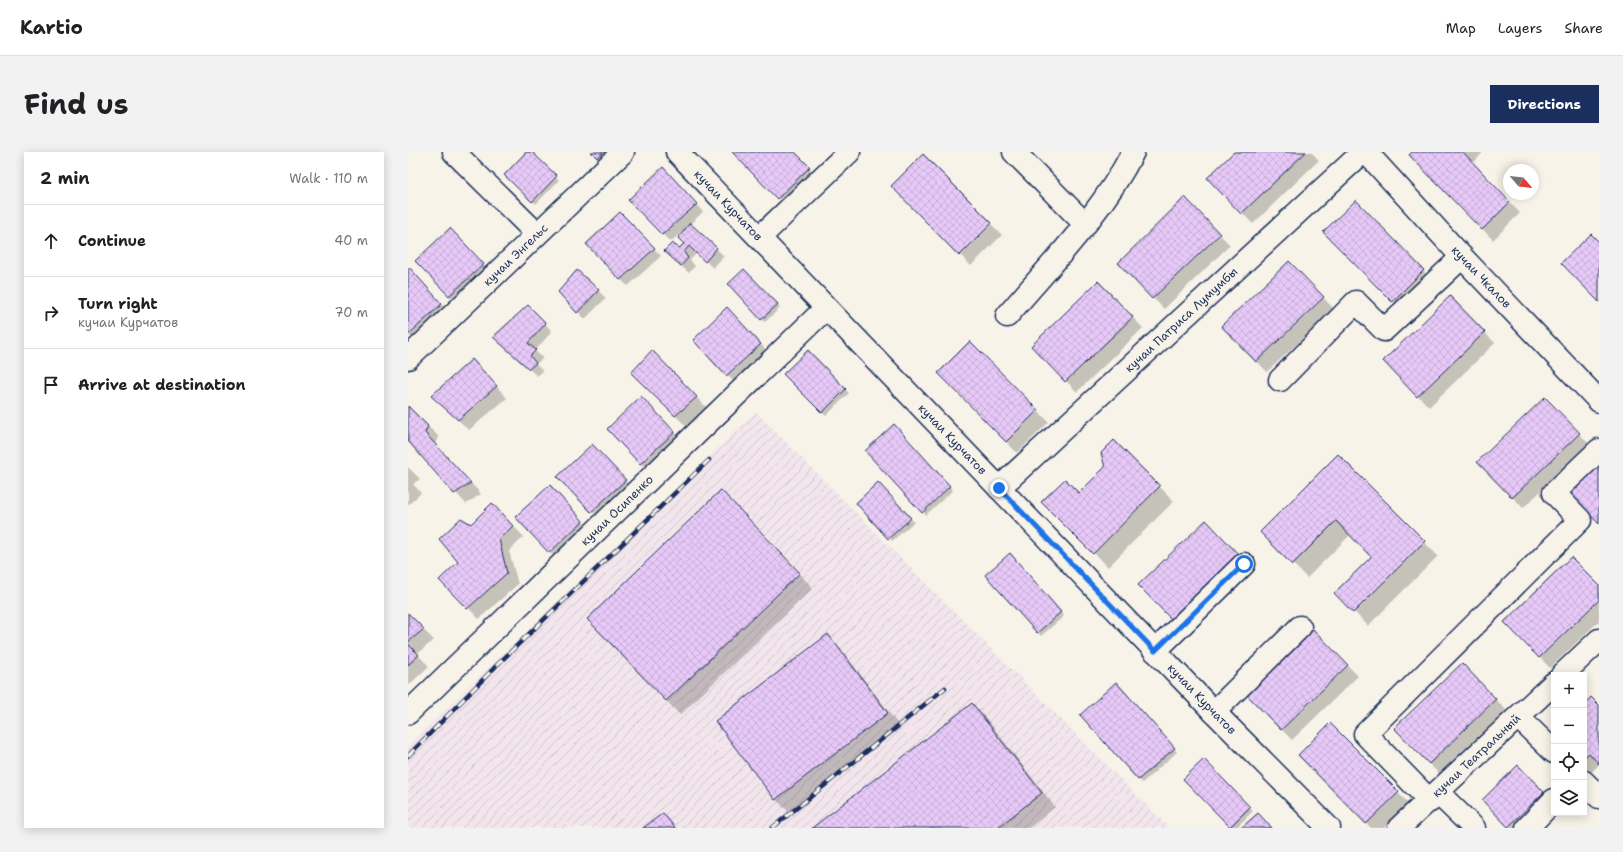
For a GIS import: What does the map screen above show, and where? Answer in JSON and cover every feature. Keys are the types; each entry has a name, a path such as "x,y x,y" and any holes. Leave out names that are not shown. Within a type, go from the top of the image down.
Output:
{"street":[{"path":"454,152 537,234"},
{"name":"кучаи Энгельс","path":"408,358 623,152"},
{"name":"кучаи Курчатов","path":"677,152 1155,651 1329,828"},
{"path":"760,237 850,152"},
{"path":"1014,152 1085,224"},
{"path":"1007,316 1085,224 1120,176 1133,152"},
{"name":"кучаи Чкалов","path":"1365,152 1462,258 1599,401"},
{"name":"кучаи Патриса Лумумбы","path":"999,488 1365,152"},
{"path":"1280,380 1356,302 1384,330 1462,258"},
{"name":"кучаи Осипенко","path":"408,713 826,308"},
{"path":"1474,828 1434,797 1365,734 1580,520 1554,493 1599,450"},
{"path":"1155,651 1244,564"},
{"path":"1214,712 1300,628"},
{"path":"1565,672 1599,640"},
{"name":"кучаи Театральный","path":"1399,828 1434,797 1551,686"},
{"path":"1518,717 1551,749"},
{"path":"1587,785 1599,797"},
{"path":"1527,828 1551,803"}],"shaded area":[{"path":"756,412 1169,828 408,828 408,745"}],"building":[{"path":"526,152 532,152 557,176 532,202 504,175"},
{"path":"591,152 603,152 597,158"},
{"path":"732,152 795,152 810,167 777,199"},
{"path":"1234,152 1306,152 1241,214 1207,178"},
{"path":"1412,152 1463,152 1503,195 1503,200 1508,200 1510,202 1482,230 1409,155"},
{"path":"923,154 992,223 959,256 891,186"},
{"path":"663,167 697,204 662,235 628,200"},
{"path":"1185,197 1220,234 1152,299 1118,263"},
{"path":"1356,200 1424,270 1392,302 1323,232"},
{"path":"620,212 655,248 620,280 586,244"},
{"path":"690,223 717,248 705,262 689,246 684,252 688,258 681,266 664,251 672,243 679,248 684,244 678,238"},
{"path":"450,228 484,264 449,296 415,261"},
{"path":"1591,234 1599,242 1599,302 1561,263"},
{"path":"1289,261 1324,297 1256,362 1221,326"},
{"path":"409,267 442,304 408,335 408,268"},
{"path":"744,269 778,304 761,320 728,284"},
{"path":"577,270 599,290 577,313 558,292"},
{"path":"1098,281 1133,317 1065,382 1031,346"},
{"path":"1450,296 1485,332 1417,397 1383,361"},
{"path":"528,305 546,323 528,343 536,350 530,356 536,363 529,369 493,337"},
{"path":"727,307 761,344 726,376 693,340"},
{"path":"970,341 1038,410 1006,442 938,373"},
{"path":"652,350 697,397 675,416 631,373"},
{"path":"808,350 846,389 822,413 783,374"},
{"path":"472,359 497,386 458,420 431,396"},
{"path":"641,396 675,432 640,464 607,429"},
{"path":"1545,397 1580,433 1512,498 1477,462"},
{"path":"408,406 428,426 425,433 471,483 454,494 408,441"},
{"path":"894,424 950,486 922,513 865,451"},
{"path":"1114,440 1160,486 1093,554 1041,502 1065,479 1079,493 1105,467 1101,453"},
{"path":"592,444 626,480 591,512 557,477"},
{"path":"1338,454 1425,541 1353,613 1334,593 1371,557 1336,521 1292,565 1260,532"},
{"path":"1599,461 1599,524 1568,492"},
{"path":"878,482 911,518 888,539 856,503"},
{"path":"550,485 583,521 549,553 515,517"},
{"path":"721,490 800,573 666,701 587,619"},
{"path":"492,503 513,526 499,539 507,573 467,609 439,580 458,562 439,539 461,518 471,524"},
{"path":"1206,520 1240,556 1173,621 1138,585"},
{"path":"1010,553 1061,612 1037,633 985,575"},
{"path":"1571,557 1599,585 1599,600 1539,658 1504,622"},
{"path":"408,613 424,629 408,642"},
{"path":"1313,629 1348,665 1281,730 1246,694"},
{"path":"828,634 888,713 775,800 715,721"},
{"path":"408,644 419,655 408,665"},
{"path":"1462,663 1496,699 1429,764 1394,728"},
{"path":"1116,682 1175,748 1138,780 1080,715"},
{"path":"1591,697 1599,705 1599,764 1589,753 1587,755 1587,702"},
{"path":"972,703 1042,793 997,828 812,828"},
{"path":"1330,723 1399,792 1366,824 1298,755"},
{"path":"1204,759 1250,807 1230,827 1183,779"},
{"path":"1518,765 1544,792 1508,827 1482,800"},
{"path":"663,813 675,828 643,828"},
{"path":"1258,813 1272,828 1241,828"}],"railway":[{"path":"408,756 498,664 709,460"},
{"path":"772,828 945,688"}],"route":[{"path":"999,488 1155,651 1244,564"}]}
